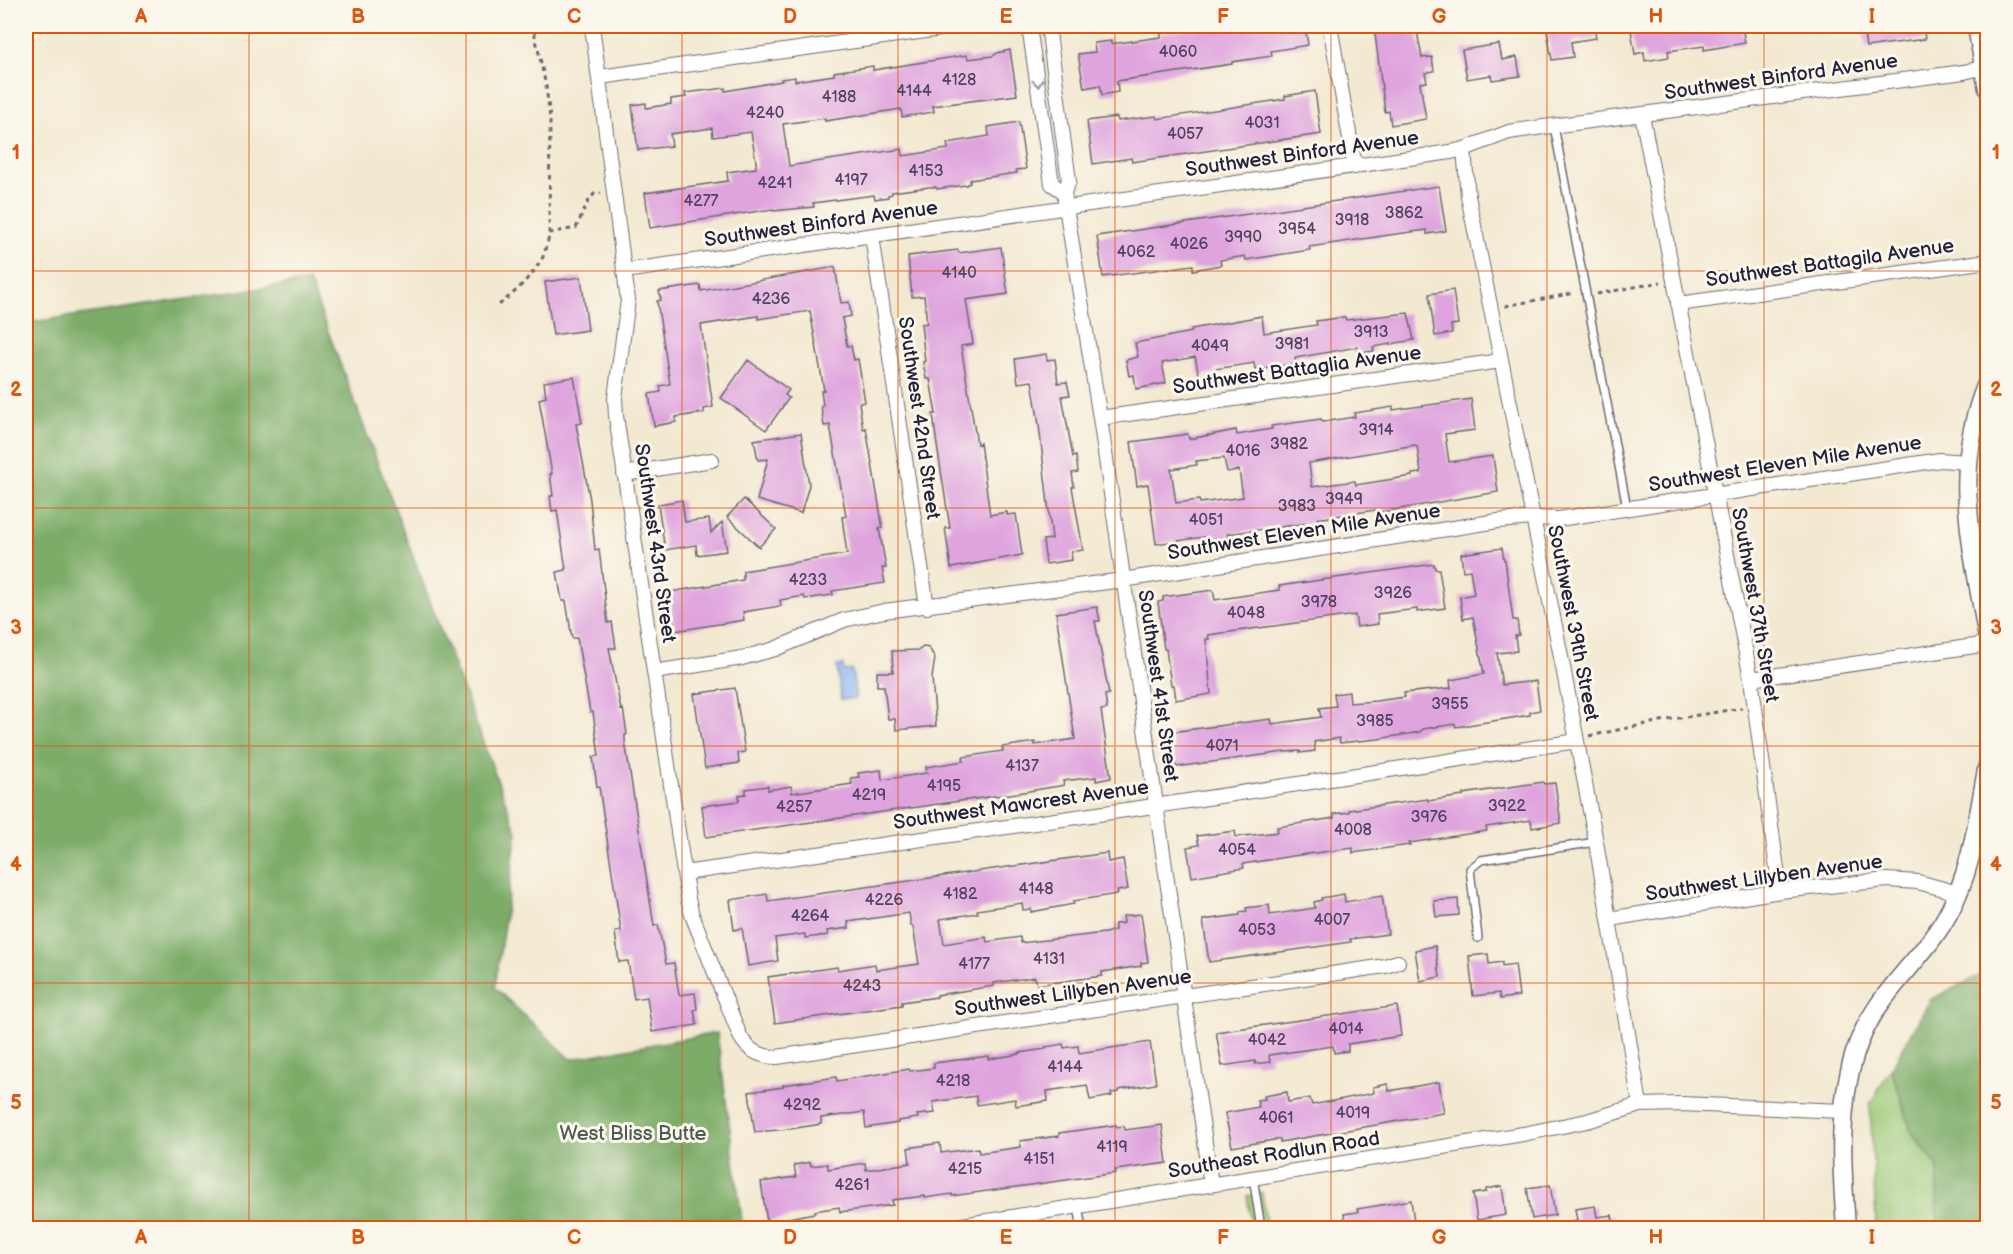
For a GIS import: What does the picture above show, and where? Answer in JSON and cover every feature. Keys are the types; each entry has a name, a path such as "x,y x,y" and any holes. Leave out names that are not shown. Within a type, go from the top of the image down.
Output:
{"main road":[{"path":"1977,26 1986,67 1988,89"},
{"path":"1988,381 1972,424 1966,491 1968,519 1988,639"},
{"path":"1846,1228 1843,1111 1856,1051 1882,998 1931,939 1947,916 1958,893 1969,860 1988,765"}],"street":[{"name":"Southwest 43rd Street","path":"592,26 628,300 615,398 624,474 684,873 692,915 740,1036 754,1052"},
{"path":"600,77 961,26"},
{"name":"Southwest 41st Street","path":"1029,26 1052,184 1064,192"},
{"name":"Southwest 41st Street","path":"1048,26 1069,181 1064,192 1066,207 1100,418 1211,1184"},
{"path":"1330,26 1355,167"},
{"name":"Southwest Binford Avenue","path":"624,271 1355,167 1464,149 1509,132 1986,67"},
{"name":"Southwest 37th Street","path":"1642,115 1751,679 1780,891"},
{"name":"Southwest 39th Street","path":"1464,149 1468,196 1577,741 1640,1105"},
{"name":"Southwest 42nd Street","path":"872,236 927,607"},
{"name":"Southwest Battagila Avenue","path":"1678,304 1988,261"},
{"name":"Southwest Battaglia Avenue","path":"1100,418 1501,361"},
{"path":"624,474 712,460"},
{"name":"Southwest Eleven Mile Avenue","path":"654,672 742,658 775,649 844,620 884,611 1123,580 1498,521 1532,518 1559,519 1940,460 1967,462"},
{"path":"1751,679 1988,644"},
{"name":"Southwest Mawcrest Avenue","path":"684,873 1156,806 1577,741"},
{"name":"Southwest Lillyben Avenue","path":"1609,920 1780,891 1887,880 1918,882 1958,893"},
{"name":"Southwest Lillyben Avenue","path":"754,1052 777,1057 1184,997 1385,966 1398,962"},
{"name":"Southeast Rodlun Road","path":"944,1228 1523,1134 1608,1115 1640,1105 1681,1104 1843,1111"}],"lane":[{"path":"1554,126 1627,508"},
{"path":"1478,938 1470,869 1476,864 1481,860 1506,855 1596,842"},
{"path":"1253,1177 1261,1228"},
{"path":"1078,1207 1082,1228"}],"path":[{"path":"499,305 534,271 543,257 549,233 550,118 544,75 533,26"},
{"path":"549,233 576,228 594,194 615,191"},
{"path":"1490,309 1674,279"},
{"path":"1577,741 1594,734 1755,706"}],"green space":[{"name":"West Bliss Butte","path":"309,281 517,832 495,988 571,1059 717,1033 743,1228 26,1228 26,323"},
{"path":"1987,972 1987,1228 1940,1228 1937,1212 1938,1167 1912,1133 1891,1068 1931,999"},
{"path":"1891,1068 1912,1133 1938,1167 1937,1212 1940,1228 1871,1228 1876,1221 1870,1105"},
{"path":"1262,1193 1267,1228 1252,1228 1247,1196"}],"water":[{"path":"843,665 844,671 852,670 856,698 841,700 837,666"}],"building":[{"path":"1216,26 1305,26 1308,45 1271,51 1272,56 1232,62 1232,64 1117,81 1118,92 1102,95 1100,85 1084,88 1078,54 1095,52 1094,43 1111,41 1111,44 1161,37 1161,33"},
{"path":"1374,26 1416,26 1422,58 1432,57 1434,71 1425,73 1427,82 1420,83 1426,119 1391,125 1389,111 1385,112"},
{"path":"1546,26 1594,26 1596,38 1571,42 1573,57 1552,60"},
{"path":"1640,26 1742,26 1745,43 1704,50 1704,46 1668,51 1669,57 1645,61 1644,52 1635,54 1631,30 1640,28"},
{"path":"1923,26 1925,39 1866,47 1863,27"},
{"path":"1499,44 1502,60 1517,57 1520,76 1492,80 1491,75 1467,79 1462,50"},
{"path":"1010,50 1017,95 933,106 934,112 902,117 901,109 825,121 825,118 783,124 789,166 902,149 903,156 948,149 947,143 989,136 988,127 1019,122 1026,169 1016,170 1017,173 970,180 970,183 966,185 892,192 888,197 875,199 874,195 813,203 814,207 773,211 773,209 650,228 645,193 728,181 727,172 756,168 756,161 751,132 713,137 712,128 670,134 672,146 638,150 632,105 646,103 646,108 671,104 671,99 686,97 685,93 725,88 725,91 795,77 795,81 873,66 873,70 967,55 968,59 993,56"},
{"path":"1315,91 1321,134 1132,162 1131,158 1093,164 1087,121 1117,117 1118,121 1156,116 1157,119 1285,99 1285,96"},
{"path":"1439,186 1446,231 1427,234 1427,230 1396,234 1309,247 1310,250 1246,260 1245,256 1220,260 1221,265 1193,270 1193,265 1103,277 1097,236"},
{"path":"1001,247 1008,294 966,300 973,344 961,346 977,444 980,443 990,515 1007,512 1007,515 1016,514 1022,555 951,568 945,528 950,528 933,414 936,414 930,379 926,379 923,362 925,361 921,324 927,323 924,296 912,297 908,256 958,250 959,253"},
{"path":"835,267 841,303 849,302 851,316 842,318 847,346 851,346 854,360 858,359 865,402 859,403 863,429 866,428 882,523 882,528 879,528 886,568 882,568 885,583 832,591 833,595 780,600 781,606 743,612 744,620 675,631 669,592 743,580 743,571 847,554 842,517 846,516 830,425 824,426 821,391 824,390 810,311 701,325 713,407 704,409 704,413 676,417 676,422 654,426 649,394 661,392 660,386 670,384 657,301 661,300 659,291 700,285 701,291"},
{"path":"581,277 588,330 553,335 545,282"},
{"path":"1453,290 1458,324 1451,325 1452,333 1435,336 1429,294"},
{"path":"1408,313 1414,340 1373,347 1374,351 1358,353 1357,347 1295,358 1296,364 1255,369 1254,363 1214,369 1215,373 1199,376 1195,357 1162,363 1166,383 1136,389 1134,375 1129,376 1126,360 1138,357 1135,343 1192,332 1191,329 1262,316 1264,333 1317,325 1316,321"},
{"path":"1046,354 1047,360 1055,359 1058,383 1067,382 1070,395 1062,396 1073,457 1076,456 1078,472 1072,473 1074,487 1072,487 1083,550 1071,552 1072,560 1046,564 1043,540 1052,539 1039,425 1032,381 1018,383 1015,359"},
{"path":"748,360 789,390 785,395 789,398 766,430 721,398"},
{"path":"574,377 582,423 576,424 590,500 595,550 599,549 608,623 612,622 616,648 609,648 621,710 623,709 627,734 625,741 654,926 658,925 666,964 674,963 679,995 695,993 697,1009 694,1010 697,1025 652,1032 647,997 634,999 628,961 619,962 615,932 621,931 593,757 599,756 593,712 590,712 577,638 572,638 566,601 562,601 557,572 566,570 557,510 552,511 550,496 553,496 550,474 552,474 539,399 546,397 544,382"},
{"path":"1471,399 1475,430 1445,434 1449,462 1493,456 1498,492 1376,513 1375,510 1317,519 1317,522 1227,534 1228,537 1205,540 1204,537 1156,544 1148,484 1137,486 1131,442 1188,434 1189,439 1236,430 1237,435 1272,429 1271,426 1321,419 1323,422 1355,417 1354,413 1393,407 1393,410","holes":["1415,445 1421,473 1356,485 1355,481 1312,487 1309,463","1224,458 1227,472 1239,470 1243,497 1200,503 1199,500 1176,503 1171,469 1197,465 1196,461"]},
{"path":"801,433 809,485 801,513 757,500 768,459 758,460 754,440"},
{"path":"744,499 776,529 759,547 727,517"},
{"path":"682,500 685,522 709,519 711,533 722,522 727,551 697,555 696,545 665,550 658,504"},
{"path":"1502,548 1513,620 1517,620 1519,635 1515,636 1517,651 1497,653 1502,685 1536,681 1540,710 1530,712 1530,715 1456,727 1455,724 1423,729 1420,732 1378,739 1340,743 1339,738 1314,742 1315,751 1284,752 1176,767 1171,732 1271,719 1272,724 1321,717 1319,708 1336,706 1334,694 1349,692 1350,703 1376,701 1405,697 1404,693 1451,688 1450,680 1484,674 1473,617 1463,619 1460,597 1474,594 1470,570 1463,571 1461,554"},
{"path":"1434,564 1435,569 1439,569 1445,608 1377,614 1378,624 1357,627 1355,615 1208,635 1209,639 1206,639 1211,694 1176,700 1174,685 1171,685 1166,649 1164,649 1158,602 1163,601 1163,597 1213,590 1215,600 1279,590 1279,586"},
{"path":"1097,607 1100,621 1095,621 1109,694 1105,695 1107,709 1101,710 1111,778 1096,781 1096,777 1063,781 1064,785 1017,793 706,837 702,806 739,801 739,795 746,794 746,789 768,786 768,790 791,786 792,793 852,784 851,778 859,777 858,773 881,770 882,780 927,773 926,767 964,761 963,757 1003,751 1002,747 1075,739 1056,613"},
{"path":"923,647 929,648 935,658 932,678 936,726 896,730 895,719 888,719 884,686 877,686 877,672 893,672 892,651 919,650"},
{"path":"735,688 745,752 738,753 739,763 705,768 694,694"},
{"path":"1543,782 1544,784 1555,783 1561,823 1532,828 1531,820 1486,827 1487,831 1409,843 1410,845 1353,853 1353,848 1292,856 1243,864 1244,868 1192,877 1187,847 1199,845 1197,836 1235,831 1236,837 1278,832 1277,827 1334,818 1334,814 1349,812 1349,810 1463,796 1463,794"},
{"path":"1107,853 1108,862 1123,859 1128,889 1117,891 1118,894 1073,901 1074,904 1031,912 1031,909 1023,910 1022,903 940,919 944,944 986,937 987,942 1020,937 1021,943 1105,933 1115,930 1115,924 1124,923 1123,916 1141,914 1148,962 1141,963 1141,966 1102,972 1102,976 1037,985 1035,977 993,983 994,986 902,1002 902,1005 775,1023 768,977 837,967 838,970 875,964 876,970 919,964 909,913 848,922 849,928 827,931 828,935 805,938 805,934 775,938 778,961 748,966 742,928 734,930 730,900 767,894 768,901"},
{"path":"1344,894 1345,902 1382,896 1388,934 1350,939 1351,942 1209,962 1203,920 1240,915 1240,912 1247,911 1246,908 1269,905 1270,915 1315,908 1314,902 1322,900 1321,898"},
{"path":"1458,899 1459,915 1436,917 1434,901"},
{"path":"1435,946 1440,977 1420,981 1415,950"},
{"path":"1488,954 1489,964 1502,962 1502,966 1515,964 1519,996 1500,999 1499,993 1473,996 1469,956"},
{"path":"1397,1006 1401,1036 1348,1044 1348,1051 1334,1053 1333,1046 1269,1055 1270,1062 1255,1064 1255,1061 1222,1066 1216,1032"},
{"path":"1150,1042 1156,1084 1119,1090 1119,1092 1111,1093 1112,1096 1090,1100 1087,1085 1047,1091 1048,1101 1016,1106 1015,1099 977,1105 976,1096 933,1102 935,1113 917,1115 918,1118 898,1121 898,1123 866,1128 864,1112 821,1118 821,1124 755,1132 749,1092 836,1077 837,1081 909,1069 910,1071 934,1068 934,1063 989,1056 989,1059 1063,1044 1064,1048 1078,1046 1079,1053"},
{"path":"1439,1082 1444,1113 1280,1142 1280,1139 1232,1147 1225,1113 1259,1107 1257,1100 1265,1099 1264,1096 1287,1092 1288,1102 1310,1098 1312,1105 1374,1093 1373,1087 1388,1084 1389,1091"},
{"path":"1116,1125 1117,1127 1124,1126 1125,1130 1162,1125 1167,1163 1115,1170 1116,1173 952,1196 952,1194 892,1200 893,1205 840,1212 839,1207 767,1222 761,1182 796,1177 794,1165 810,1162 811,1166 828,1164 828,1169 865,1163 866,1170 910,1163 908,1148 940,1143 941,1153 978,1148 979,1153 1021,1147 1020,1141 1059,1136 1059,1133"},
{"path":"1550,1185 1555,1215 1532,1219 1527,1188"},
{"path":"1502,1186 1506,1215 1477,1220 1473,1194"},
{"path":"1411,1200 1415,1228 1346,1228 1344,1214 1358,1212 1357,1209"},
{"path":"1595,1206 1597,1217 1612,1215 1614,1228 1572,1228 1571,1221 1577,1220 1575,1209"}]}
